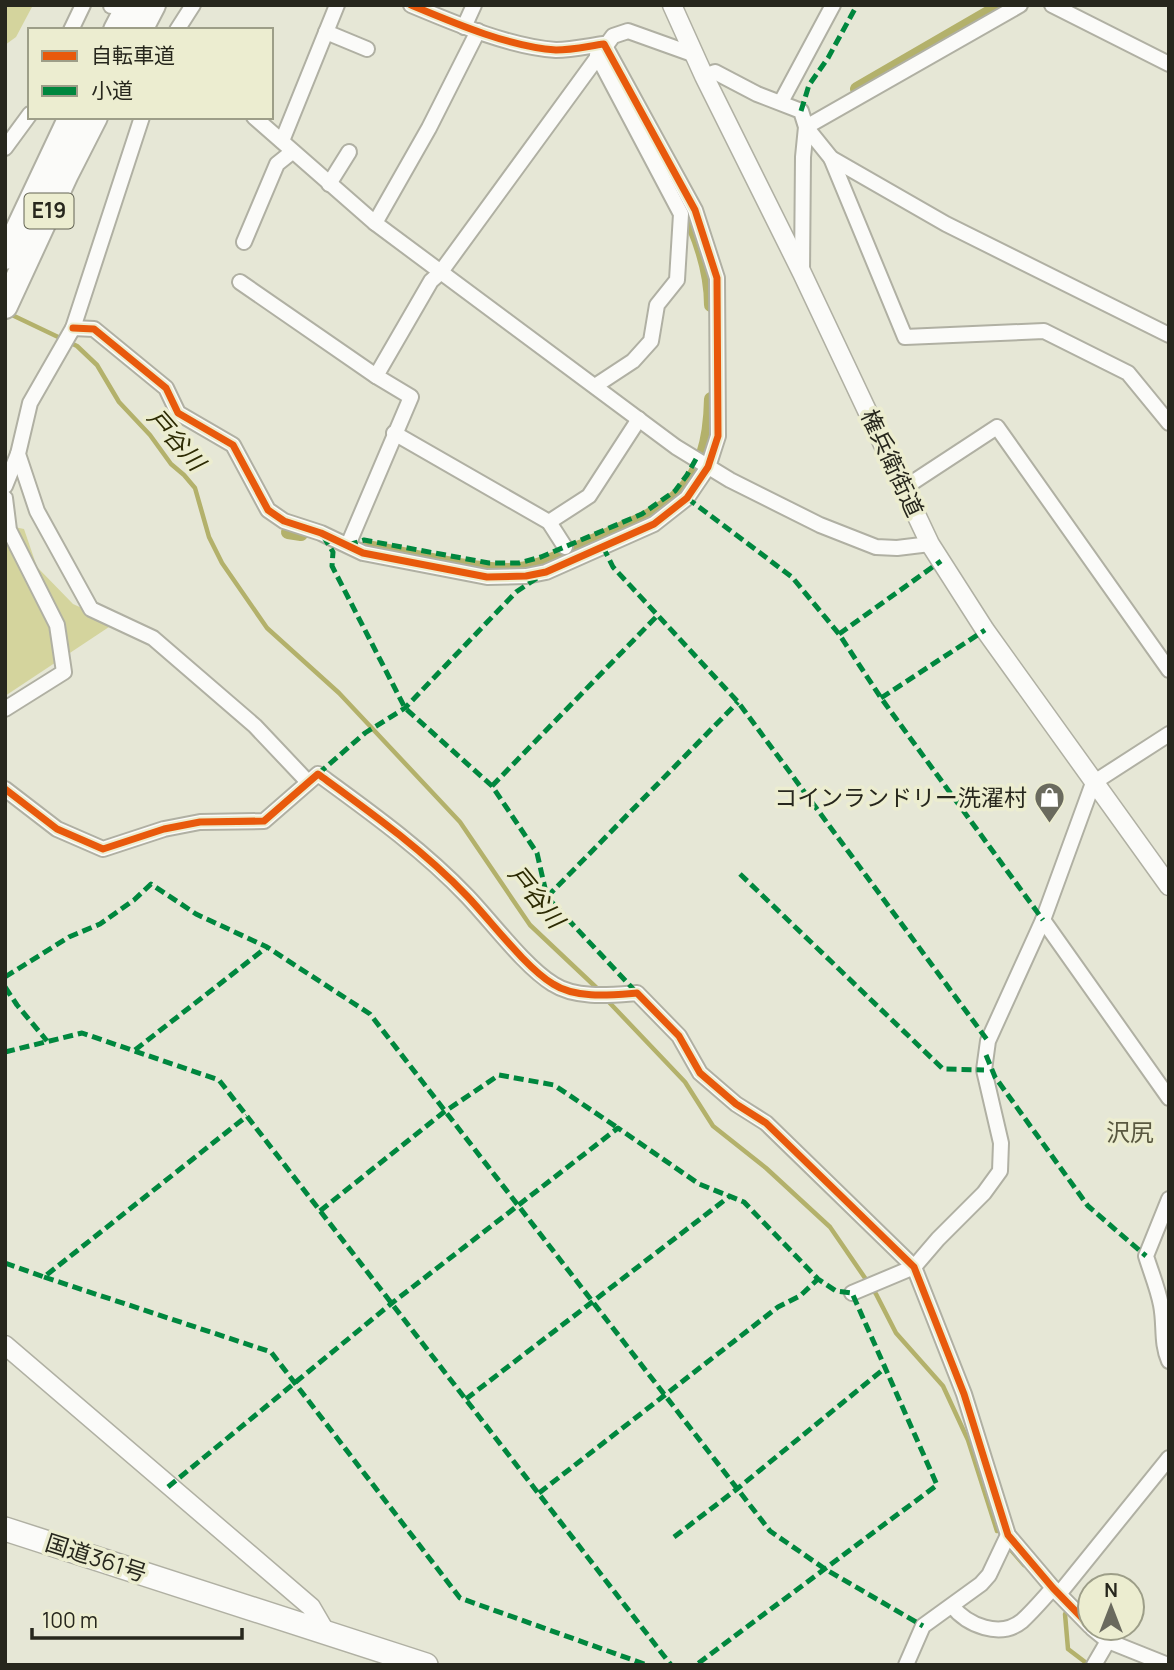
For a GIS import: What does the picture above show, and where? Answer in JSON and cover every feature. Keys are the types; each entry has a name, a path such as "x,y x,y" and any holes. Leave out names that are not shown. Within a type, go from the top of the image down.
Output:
{"highway":[{"path":"117,28 129,5"},
{"path":"141,28 153,5"},
{"name":"E19","path":"5,257 70,119"},
{"name":"E19","path":"5,306 94,119"},
{"name":"国道361号","path":"5,1529 426,1665"}],"street":[{"path":"72,28 83,5"},
{"path":"178,28 193,5"},
{"path":"244,242 277,164 287,147 337,5"},
{"path":"411,5 471,29 519,43 556,50 601,50"},
{"path":"375,223 429,128 471,29 474,5"},
{"name":"権兵衛街道","path":"672,5 930,544 985,630 1169,886"},
{"path":"782,103 833,5"},
{"path":"806,127 1020,5"},
{"path":"1052,5 1169,64"},
{"path":"376,376 431,281 440,273 613,36 628,30 695,55"},
{"path":"326,32 367,49"},
{"path":"595,386 633,361 651,341 657,305 677,281 681,214 601,50"},
{"path":"71,330 94,329 166,388 178,413 233,445 268,510 284,521 363,553 487,577 526,576 546,572 654,524 687,498 708,467 718,436 717,278 695,210 601,50"},
{"path":"704,76 715,72 726,75 757,94 801,111 806,127 831,158 905,337 1044,331 1128,373 1169,423"},
{"path":"5,148 28,117"},
{"path":"5,486 18,454 30,403 71,330 141,119"},
{"path":"256,119 375,223 676,447 708,467 820,524 876,547 897,548 930,544"},
{"path":"802,273 803,157 806,127"},
{"path":"329,184 349,152"},
{"path":"831,158 946,224 1169,335"},
{"path":"240,282 376,376 411,397 348,545"},
{"path":"549,522 589,496 639,419"},
{"path":"904,488 996,427 1169,670"},
{"path":"394,433 549,522 565,547"},
{"path":"18,454 37,511 91,609 153,638 255,726 307,781"},
{"path":"5,498 9,530 57,625 64,671 5,709"},
{"path":"859,1291 914,1267 984,1193 1000,1171 1001,1143 984,1070 988,1041 1043,920 1093,783 1169,734"},
{"path":"5,789 57,828 103,849 164,829 200,822 264,821 318,774 402,836 466,894 531,965 554,985 603,995 637,993 678,1036 700,1073 736,1104 766,1123 914,1267 964,1395 1008,1535 1076,1612"},
{"path":"1043,920 1169,1098"},
{"path":"1169,1199 1146,1256 1161,1301 1165,1326 1163,1347 1169,1361"},
{"path":"1149,1267 1169,1286"},
{"path":"5,1345 311,1607 325,1631"},
{"path":"952,1606 960,1616 981,1628 1010,1628 1021,1622 1056,1591 1169,1458"},
{"path":"906,1665 923,1626 989,1575 1008,1535"},
{"path":"1096,1662 1107,1642"},
{"path":"1110,1642 1168,1665"}],"green space":[{"path":"5,5 33,5 16,37 5,45"},
{"path":"5,525 24,529 37,567 73,604 115,623 5,696"}],"waterway":[{"path":"857,89 1002,5"},
{"path":"680,198 702,250 709,277 711,305"},
{"name":"戸谷川","path":"12,315 77,346 97,365 119,402 195,488 209,537 222,563 267,628 339,693 460,822 530,925 601,992"},
{"path":"367,547 490,569 518,569 557,558 659,510 677,496 702,459 711,399"},
{"path":"288,532 301,534"},
{"name":"戸谷川","path":"606,999 685,1082 713,1126 766,1168 830,1227 876,1294 896,1333 943,1386 968,1440 997,1531"},
{"name":"戸谷川","path":"1011,1550 1024,1565"},
{"name":"戸谷川","path":"1065,1614 1068,1649 1089,1665"}],"marked path":[{"path":"801,111 809,85 828,58 857,5"},
{"path":"348,545 364,540 489,563 519,563 541,557 642,514 675,491 696,459"},
{"path":"687,498 792,577 839,634 881,698 1043,920"},
{"path":"323,536 333,552 332,566 405,708 492,786 537,853 547,897 637,993"},
{"path":"603,547 613,567 738,702 988,1041"},
{"path":"839,634 941,561"},
{"path":"318,774 365,733 405,708 516,592 537,578"},
{"path":"492,786 657,616"},
{"path":"881,698 985,630"},
{"path":"547,897 738,702"},
{"path":"740,874 943,1069 984,1070"},
{"path":"5,977 69,937 100,924 151,884 196,914 267,947 370,1014 770,1531 825,1569 923,1626"},
{"path":"135,1050 267,947"},
{"path":"5,987 47,1041"},
{"path":"5,1052 82,1033 219,1080 671,1665"},
{"path":"986,1055 995,1077 1088,1206 1146,1256"},
{"path":"320,1211 444,1112 499,1075 554,1085 618,1128"},
{"path":"5,1263 44,1277 247,1116"},
{"path":"168,1487 392,1303 618,1128 699,1184 744,1202 818,1279 836,1291 852,1293 937,1485 696,1665"},
{"path":"466,1399 730,1196"},
{"path":"44,1277 271,1352 460,1598 647,1665"},
{"path":"539,1493 778,1307 800,1296 818,1279"},
{"path":"674,1537 885,1368"}],"cycle path":[{"path":"73,328 94,329 166,388 178,413 233,445 268,510 284,521 321,533 363,553 487,577 526,576 546,572 654,524 687,498 708,467 718,436 717,278 695,210 604,44 562,50 538,48 482,33 411,5"},
{"path":"5,789 57,829 103,849 164,829 200,822 264,821 318,774 432,862 520,955 553,984 583,994 637,993 679,1036 700,1073 736,1104 766,1123 914,1267 964,1394 1008,1535 1076,1612"}],"place":[{"name":"コインランドリー洗濯村","path":"1050,825"}],"district":[{"name":"沢尻","path":"1130,1133"}]}
